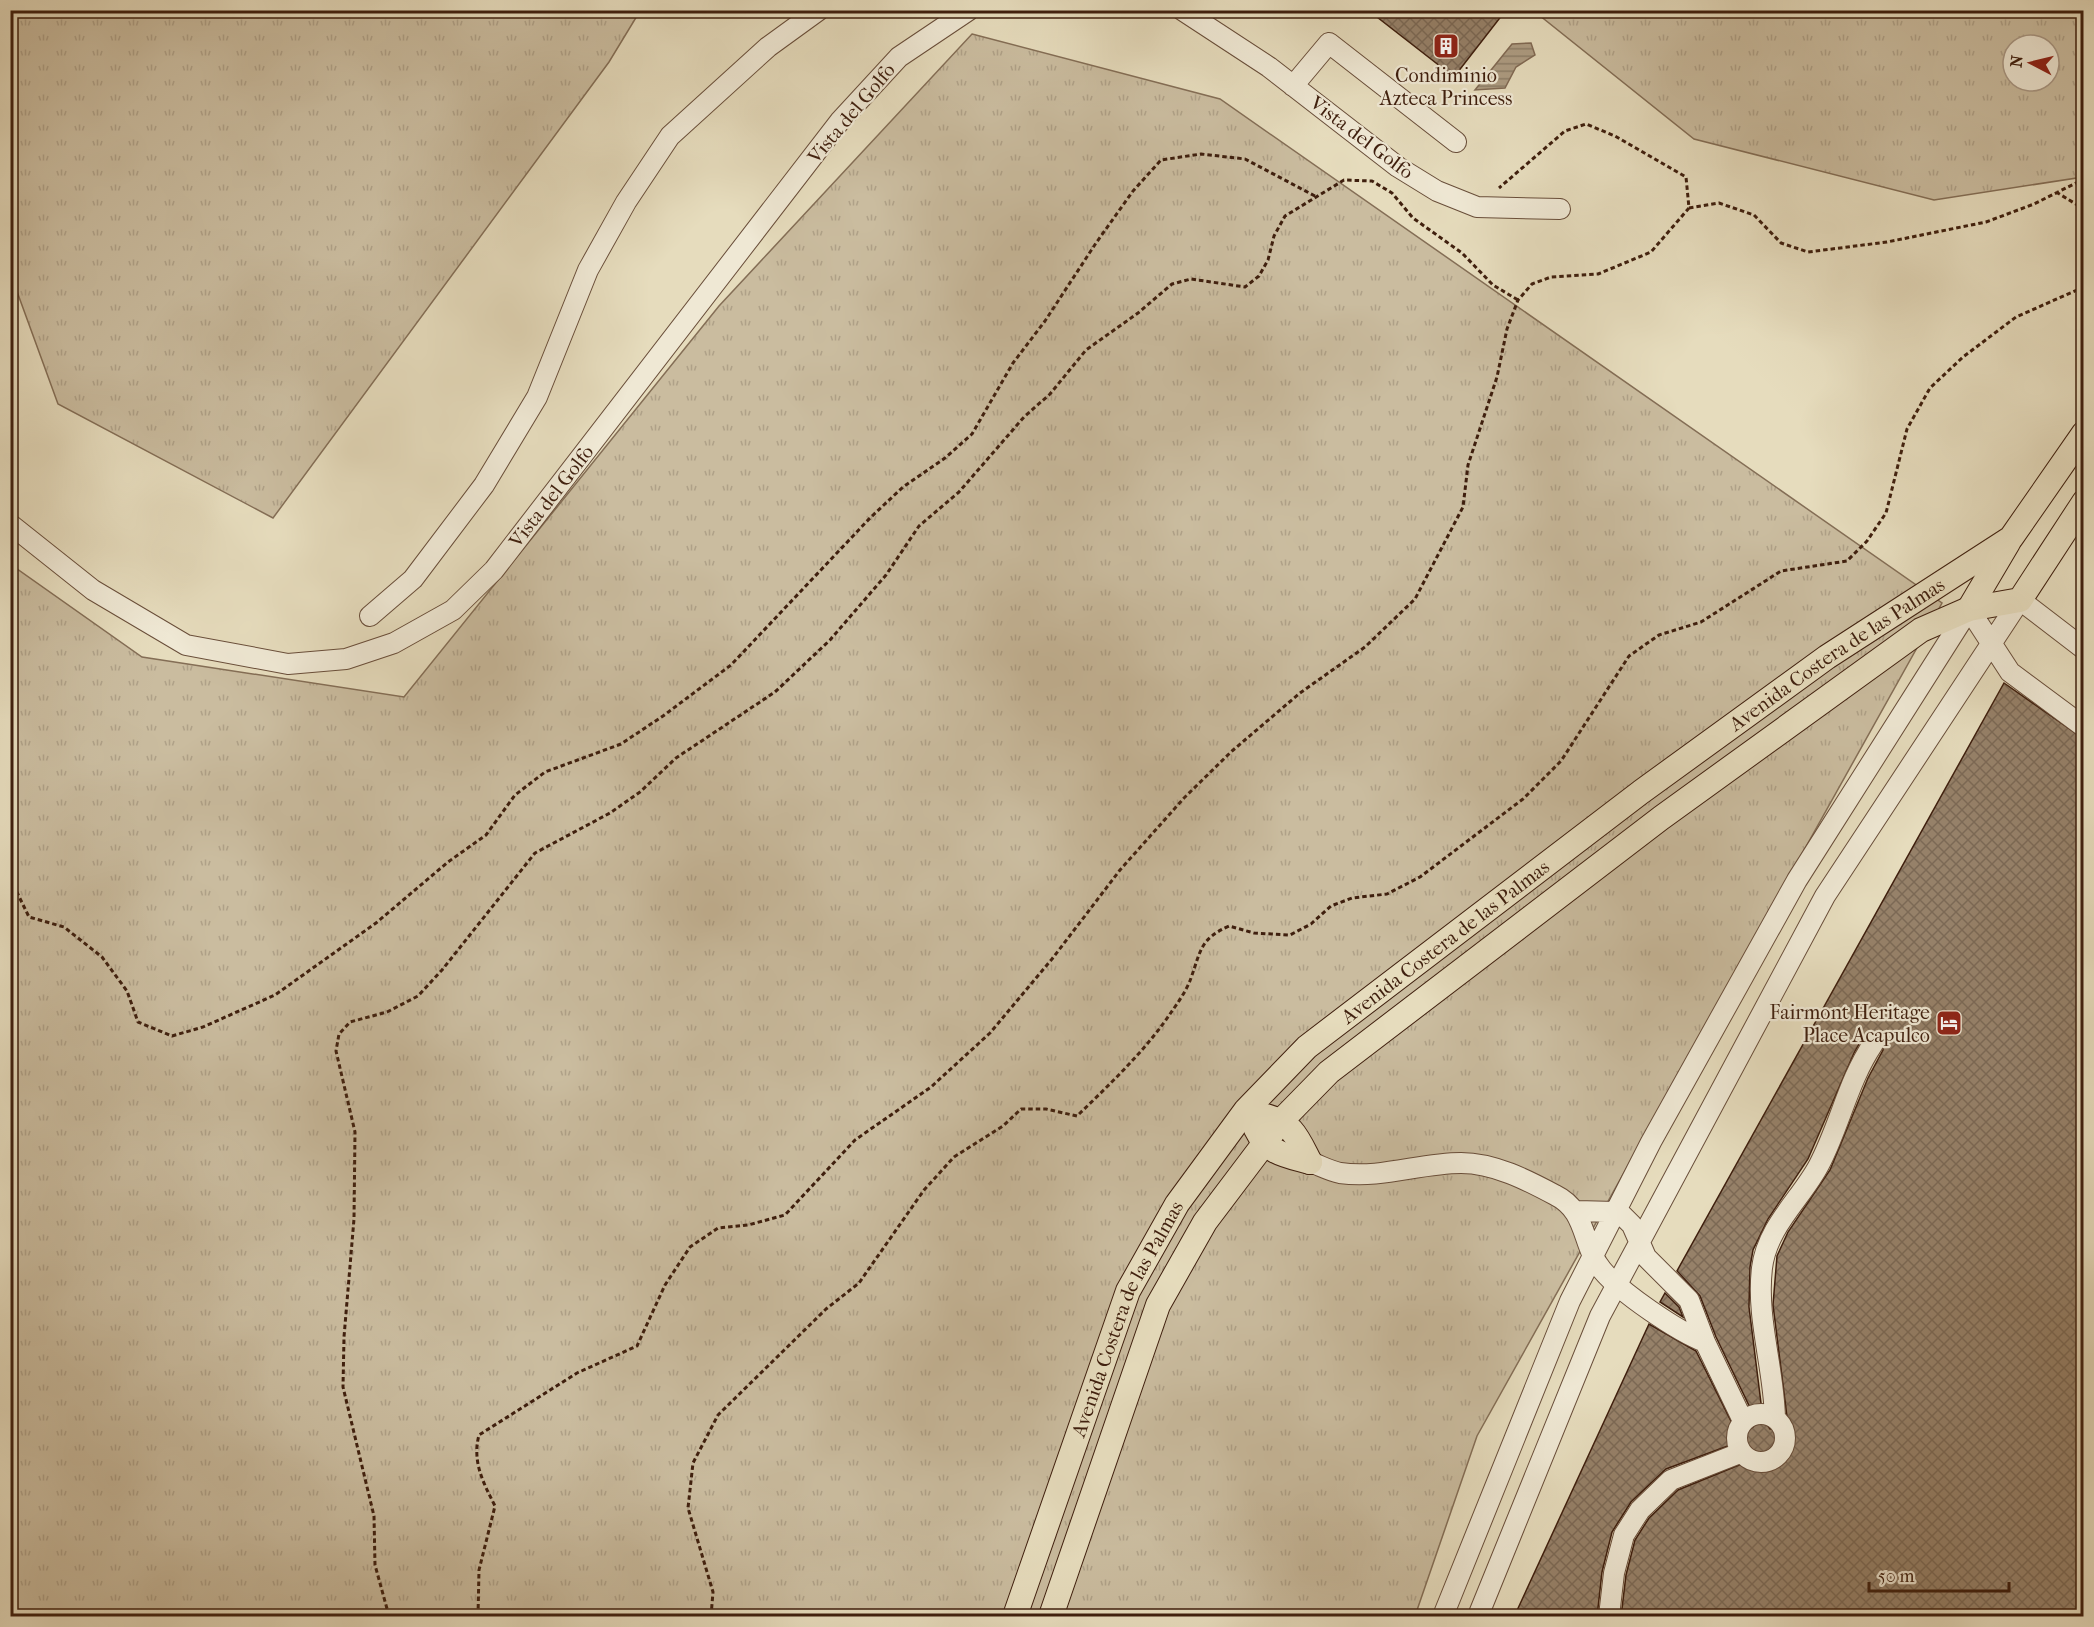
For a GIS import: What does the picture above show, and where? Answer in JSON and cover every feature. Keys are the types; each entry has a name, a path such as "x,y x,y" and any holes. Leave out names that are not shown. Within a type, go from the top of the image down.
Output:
{"main road":[{"name":"Avenida Costera de las Palmas","path":"1015,1617 1128,1291 1177,1204 1246,1110 1307,1047 1641,792 1827,657 2011,538 2084,433"},
{"path":"2020,600 2084,502"},
{"path":"1969,609 2011,538"},
{"name":"Avenida Costera de las Palmas","path":"1051,1617 1158,1305 1205,1222 1282,1120 1329,1072 1661,818 1911,637 1969,609 2020,600"},
{"path":"1246,1110 1282,1120 1296,1135 1310,1162"},
{"path":"1246,1110 1263,1143 1280,1154 1310,1162"}],"street":[{"path":"370,615 413,579 484,485 537,397 588,270 626,202 670,136 768,47 819,10"},
{"name":"Vista del Golfo","path":"10,524 93,590 186,645 288,664 346,659 394,643 453,610 494,570 840,121 899,57 969,10"},
{"name":"Vista del Golfo","path":"1182,10 1293,86 1398,167 1437,191 1477,207 1560,209"},
{"path":"1293,86 1329,43 1456,142"},
{"path":"1478,1617 1600,1316 1825,896 2020,600 2084,648"},
{"path":"1969,609 1993,642 2010,672 2084,727"},
{"name":"Avenida Costera de las Palmas","path":"1443,1617 1570,1301 1615,1212 1797,880 1969,609"},
{"path":"1775,1418 1759,1413 1743,1420 1736,1436 1740,1453 1754,1463 1771,1461 1783,1449 1785,1432 1775,1418 1774,1385 1762,1319 1762,1266 1780,1220 1818,1167 1832,1137 1856,1069 1873,1044"},
{"path":"1310,1162 1338,1173 1375,1174 1416,1165 1464,1163 1510,1173 1559,1196 1577,1211 1593,1256 1617,1285 1685,1334 1705,1342"},
{"path":"1577,1211 1615,1212 1632,1225 1646,1257 1689,1300 1698,1318 1705,1342 1743,1420"},
{"path":"1655,1311 1672,1284"},
{"path":"1610,1617 1614,1574 1624,1535 1640,1510 1671,1480 1740,1453"},
{"path":"1462,1565 1494,1576"}],"path":[{"path":"1477,207 1565,131 1586,124 1615,136 1686,177 1689,208"},
{"path":"10,878 29,917 64,927 102,957 127,991 138,1022 172,1036 203,1028 275,995 367,930 447,862 486,835 515,795 545,772 621,744 731,665 870,518 903,487 945,458 972,434 1014,363 1045,321 1096,243 1133,191 1161,160 1201,154 1245,159 1315,196"},
{"path":"478,1617 479,1570 495,1506 482,1481 474,1453 479,1435 577,1372 637,1346 665,1285 690,1246 718,1227 748,1225 785,1215 855,1140 931,1087 990,1033 1052,959 1120,870 1184,798 1232,752 1300,693 1365,647 1415,599 1463,507 1468,465 1497,377 1507,329 1518,300 1532,284 1551,277 1598,274 1651,252 1689,208 1719,203 1754,215 1781,243 1808,252 1887,242 1986,222 2084,179"},
{"path":"389,1617 375,1565 374,1516 344,1387 344,1337 354,1219 355,1132 336,1051 339,1034 350,1022 387,1012 418,996 442,970 535,853 610,813 640,792 676,758 775,692 830,640 886,575 919,526 959,492 1024,417 1050,394 1086,350 1138,313 1172,284 1191,279 1245,287 1259,276 1264,268 1274,236 1285,216 1344,180 1372,182 1392,193 1413,218 1462,253 1493,285 1518,300"},
{"path":"2056,192 2084,209"},
{"path":"711,1617 713,1592 688,1508 693,1463 713,1424 718,1415 794,1339 826,1309 859,1283 924,1190 954,1157 1004,1126 1021,1109 1046,1109 1077,1116 1108,1087 1170,1015 1191,980 1197,954 1212,934 1229,926 1254,933 1290,934 1311,924 1331,906 1352,898 1387,894 1420,877 1466,845 1523,799 1561,760 1629,656 1659,635 1701,622 1782,571 1847,561 1867,541 1886,513 1907,429 1930,388 1963,357 2016,316 2084,287"}],"green space":[{"path":"11,10 640,11 609,62 273,518 58,404 11,275"},
{"path":"1534,11 2083,11 2083,177 1934,200 1694,139"},
{"path":"972,34 1220,99 1942,603 1477,1436 1415,1616 11,1616 10,564 142,657 404,697 719,306"}],"shaded area":[{"path":"1531,43 1535,55 1516,67 1505,88 1475,90 1512,44"}],"building":[{"name":"Condiminio Azteca Princess","path":"1368,10 1506,10 1454,77"},
{"name":"Fairmont Heritage Place Acapulco","path":"2004,683 2084,739 2084,1617 1621,1617 1626,1575 1635,1540 1649,1518 1678,1490 1749,1461 1751,1448 1741,1441 1666,1469 1631,1502 1612,1532 1602,1572 1597,1617 1514,1617 1649,1324 1696,1351 1736,1431 1743,1433 1753,1427 1754,1416 1716,1337 1700,1296 1677,1271","holes":["1874,1032 1883,1038 1883,1050 1868,1078 1830,1170 1788,1232 1777,1256 1773,1305 1787,1417 1782,1428 1770,1429 1763,1419 1749,1307 1750,1267 1753,1250 1768,1219 1808,1159 1863,1037"]},
{"path":"1665,1293 1679,1307 1683,1317 1660,1302"}],"place":[{"name":"Condiminio Azteca Princess","path":"1446,46"},
{"name":"Fairmont Heritage Place Acapulco","path":"1949,1023"}]}
